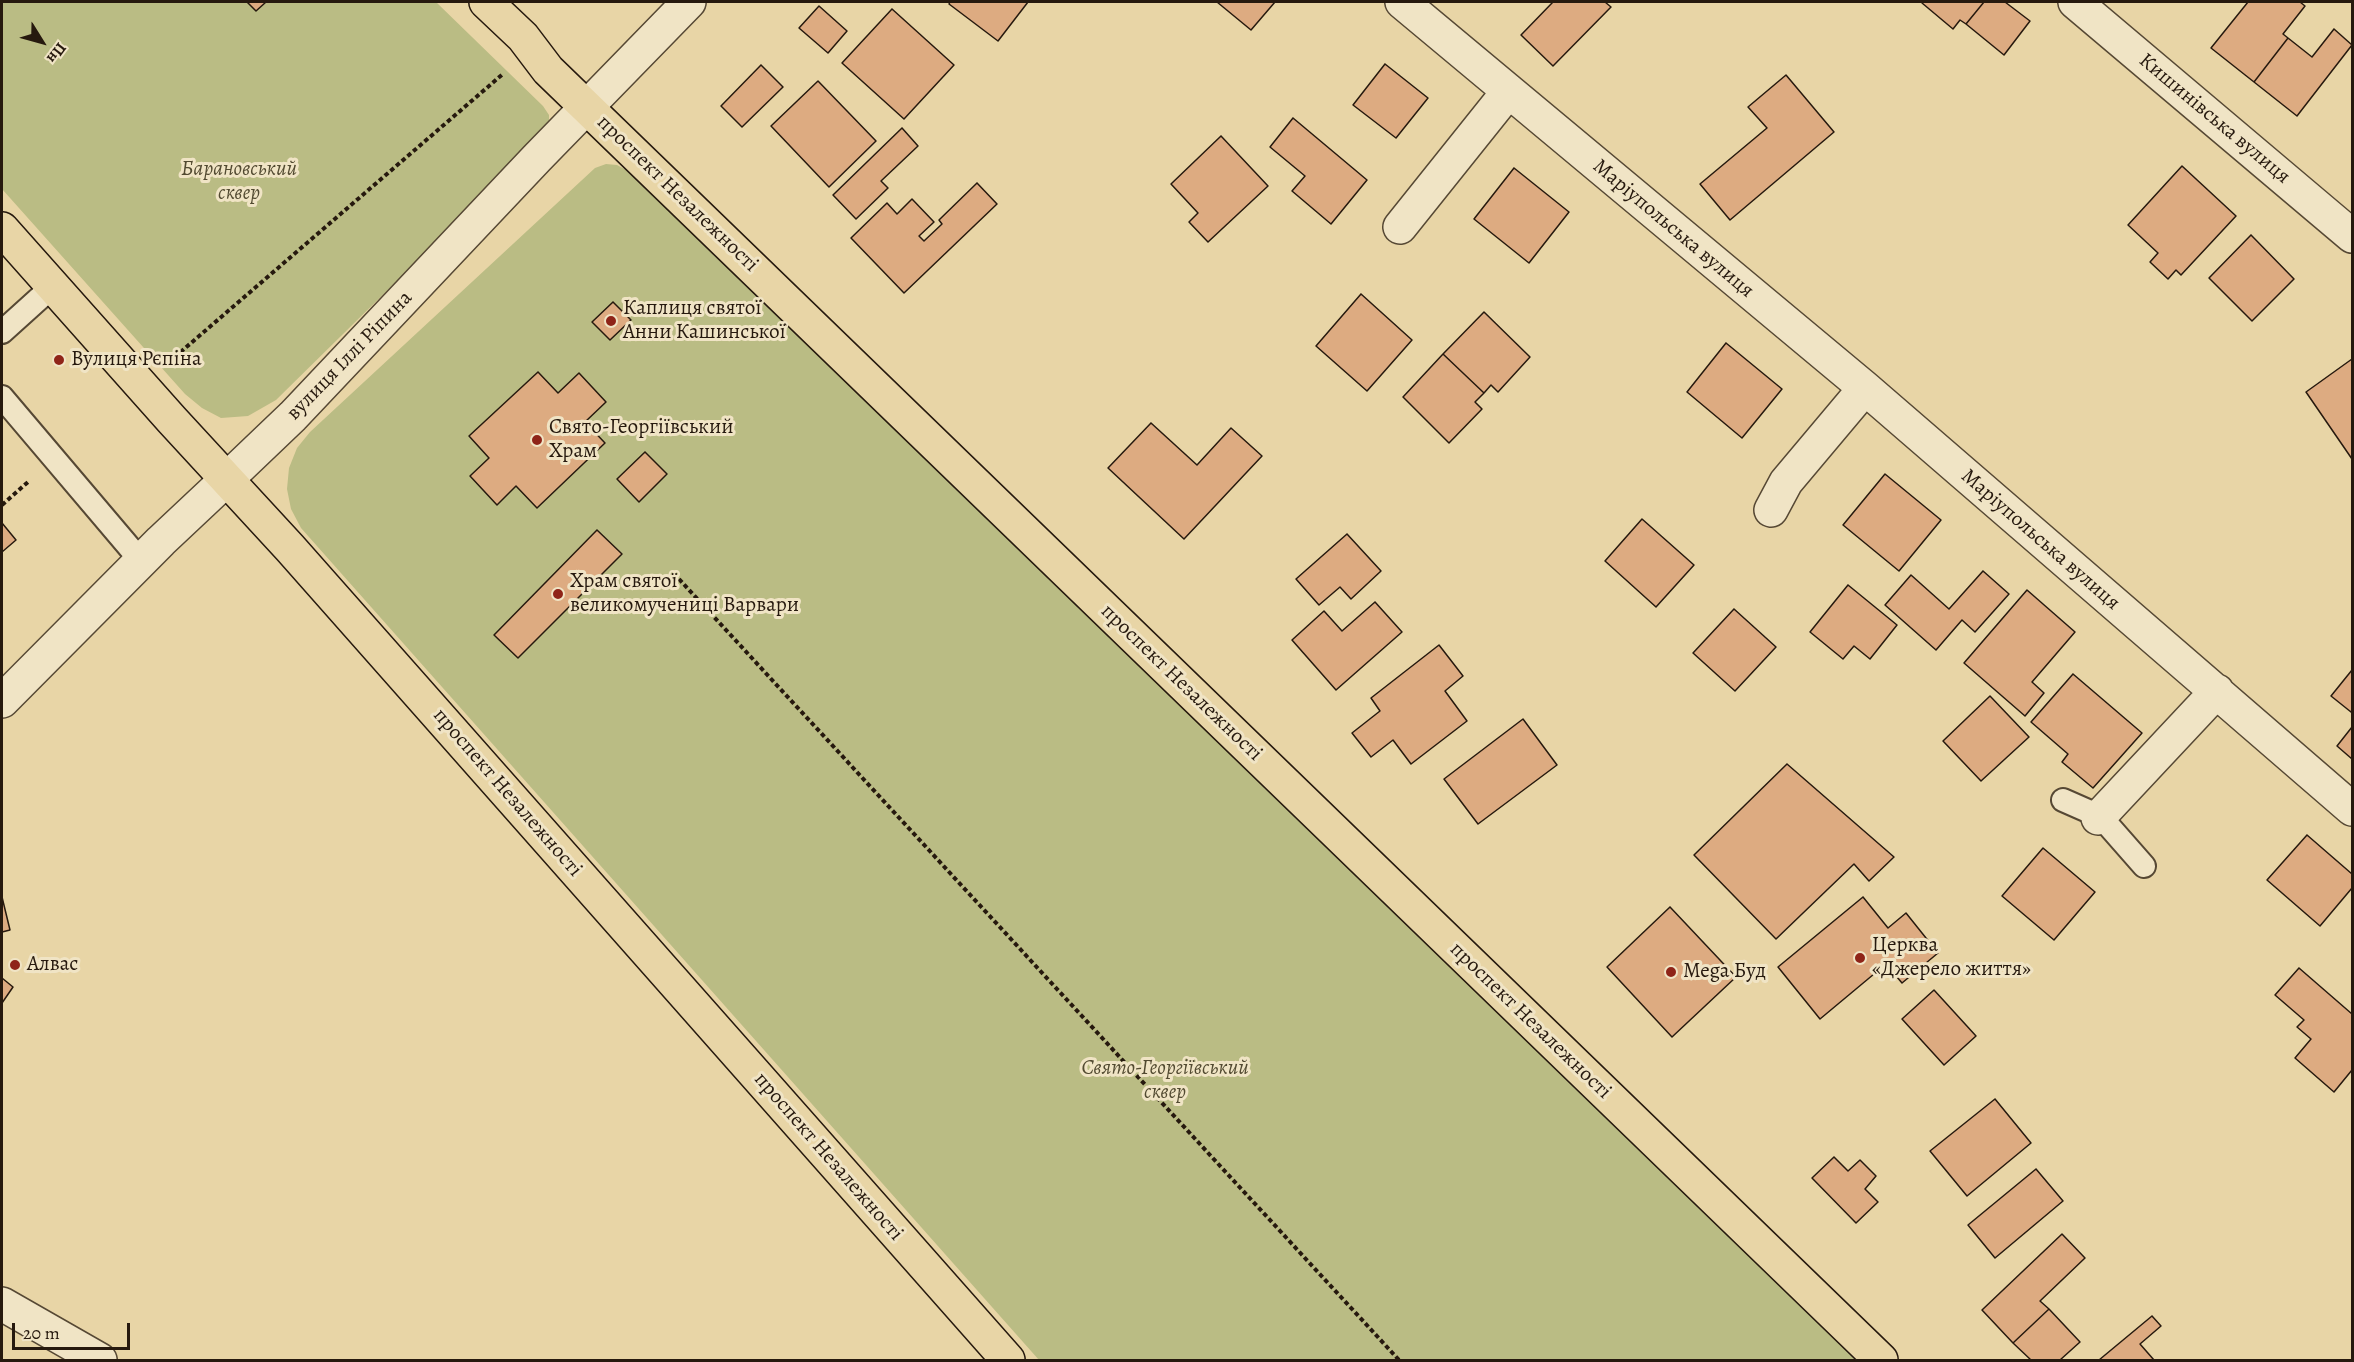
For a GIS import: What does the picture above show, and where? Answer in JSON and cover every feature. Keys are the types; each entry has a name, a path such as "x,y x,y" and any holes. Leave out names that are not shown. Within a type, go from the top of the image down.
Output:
{"main road":[{"name":"проспект Незалежності","path":"486,2 524,37 548,70 586,107 1881,1360"},
{"name":"проспект Незалежності","path":"2,228 290,548 1008,1360"}],"street":[{"name":"вулиця Іллі Ріпина","path":"2,700 141,561 293,416 586,107 689,2"},
{"name":"Маріупольська вулиця","path":"1402,2 1864,388 2352,810"},
{"name":"Кишинівська вулиця","path":"2075,2 2352,236"},
{"path":"1400,227 1508,92"},
{"path":"1771,510 1786,482 1864,388"},
{"path":"2098,818 2217,691"},
{"path":"2,1304 100,1360"}],"lane":[{"path":"2,332 53,286"},
{"path":"2,397 141,561"},
{"path":"2063,800 2108,825 2144,866"}],"path":[{"path":"162,368 507,71"},
{"path":"2,505 28,482"},
{"path":"679,579 1399,1360"}],"green space":[{"name":"Барановський сквер","path":"2,2 436,2 543,106 549,115 549,125 535,145 276,400 248,416 221,418 202,408 185,394 2,189"},
{"name":"Свято-Георгіївський сквер","path":"606,164 617,165 628,171 1857,1360 1039,1360 301,528 291,509 287,489 289,468 297,448 310,432 595,168"}],"building":[{"path":"247,2 266,2 256,11"},
{"path":"950,2 1028,2 998,41 949,4"},
{"path":"1217,2 1275,2 1251,30"},
{"path":"1553,2 1605,2 1611,7 1553,66 1521,35"},
{"path":"1923,2 1984,2 1966,24 1960,20 1953,29"},
{"path":"1984,2 2005,2 2030,21 2004,55 1966,24"},
{"path":"2248,2 2300,2 2305,6 2283,34 2288,38 2254,82 2211,48"},
{"path":"819,6 847,31 828,53 799,28"},
{"path":"892,9 954,65 904,119 842,63"},
{"path":"2334,29 2352,45 2297,116 2254,82 2288,38 2312,57"},
{"path":"1385,64 1428,98 1396,138 1353,105"},
{"path":"761,65 783,87 742,127 721,106"},
{"path":"1786,75 1834,132 1730,220 1700,184 1767,128 1748,107"},
{"path":"818,81 876,141 829,187 771,126"},
{"path":"1293,118 1367,180 1331,224 1292,191 1305,176 1270,147"},
{"path":"902,128 918,146 881,181 888,188 856,219 833,195"},
{"path":"1221,136 1268,186 1208,242 1189,222 1198,213 1171,184"},
{"path":"2182,166 2236,216 2181,275 2176,270 2168,279 2150,262 2158,253 2128,225"},
{"path":"1514,168 1569,212 1529,263 1474,219"},
{"path":"977,183 997,204 904,293 851,238 887,203 897,214 912,199 934,222 919,236 924,241 942,224 939,220"},
{"path":"2251,235 2294,279 2252,321 2209,278"},
{"path":"1361,294 1412,340 1367,391 1316,346"},
{"name":"Каплиця cвятої Анни Кашинської","path":"613,302 631,320 610,340 592,322"},
{"path":"1484,312 1530,357 1498,392 1491,385 1484,393 1443,354"},
{"path":"1726,343 1782,389 1742,438 1687,392"},
{"path":"1443,354 1484,393 1475,402 1482,409 1449,443 1403,397"},
{"path":"2352,359 2352,459 2306,392"},
{"name":"Свято-Георгіївський Храм","path":"538,372 558,393 579,373 606,402 585,422 605,443 537,508 516,486 497,505 470,476 489,458 469,436"},
{"path":"1151,423 1197,465 1231,428 1262,456 1184,539 1108,468"},
{"path":"645,452 667,474 639,502 617,479"},
{"path":"1885,474 1941,520 1899,571 1843,525"},
{"path":"1642,519 1694,565 1656,607 1605,561"},
{"path":"2,523 16,540 2,552"},
{"name":"Храм святої великомучениці Варвари","path":"597,530 622,554 518,658 494,635"},
{"path":"1347,534 1381,571 1351,599 1340,587 1319,605 1296,579"},
{"path":"1983,571 2009,594 1975,632 1962,620 1936,650 1885,605 1911,575 1949,609"},
{"path":"1848,585 1897,625 1870,659 1854,646 1843,659 1810,632"},
{"path":"2027,590 2075,632 2032,682 2044,693 2025,716 1964,663"},
{"path":"1375,602 1402,632 1336,690 1292,640 1324,611 1342,631"},
{"path":"1734,609 1776,647 1735,691 1693,653"},
{"path":"1439,645 1463,676 1445,691 1467,721 1411,764 1393,740 1371,757 1352,733 1380,711 1371,698"},
{"path":"2352,670 2352,710 2351,712 2331,696"},
{"path":"2073,674 2142,733 2093,788 2062,762 2068,754 2031,722"},
{"path":"1990,696 2029,737 1981,781 1943,741"},
{"path":"1523,719 1557,765 1478,824 1444,779"},
{"path":"2352,727 2352,759 2337,746"},
{"path":"1787,764 1894,857 1869,881 1854,864 1776,939 1694,855"},
{"path":"2307,835 2352,874 2352,888 2320,926 2267,880"},
{"path":"2043,848 2095,892 2054,940 2002,896"},
{"path":"2,897 10,930 2,932"},
{"name":"Церква «Джерело життя»","path":"1863,897 1888,928 1906,913 1938,953 1902,983 1886,964 1820,1019 1778,967"},
{"name":"Mega Буд","path":"1670,907 1736,977 1672,1037 1607,967"},
{"path":"2299,968 2352,1014 2352,1070 2334,1092 2295,1058 2311,1039 2297,1027 2304,1020 2275,995"},
{"path":"2,978 13,987 2,1003"},
{"path":"1934,990 1976,1036 1944,1065 1902,1019"},
{"path":"1995,1099 2031,1143 1967,1196 1930,1151"},
{"path":"1834,1157 1848,1171 1860,1160 1876,1176 1865,1189 1878,1202 1856,1223 1812,1178"},
{"path":"2036,1169 2063,1201 1995,1258 1968,1225"},
{"path":"2062,1234 2085,1258 2040,1301 2049,1309 2013,1343 1982,1310"},
{"path":"2049,1309 2080,1342 2060,1360 2031,1360 2013,1343"},
{"path":"2152,1316 2161,1326 2140,1344 2154,1360 2099,1360"}],"place":[{"name":"Каплиця cвятої Анни Кашинської","path":"611,321"},
{"name":"Вулиця Рєпіна","path":"59,360"},
{"name":"Свято-Георгіївський Храм","path":"537,440"},
{"name":"Храм святої великомучениці Варвари","path":"558,594"},
{"name":"Церква «Джерело життя»","path":"1860,958"},
{"name":"Алвас","path":"15,965"},
{"name":"Mega Буд","path":"1671,972"}]}
